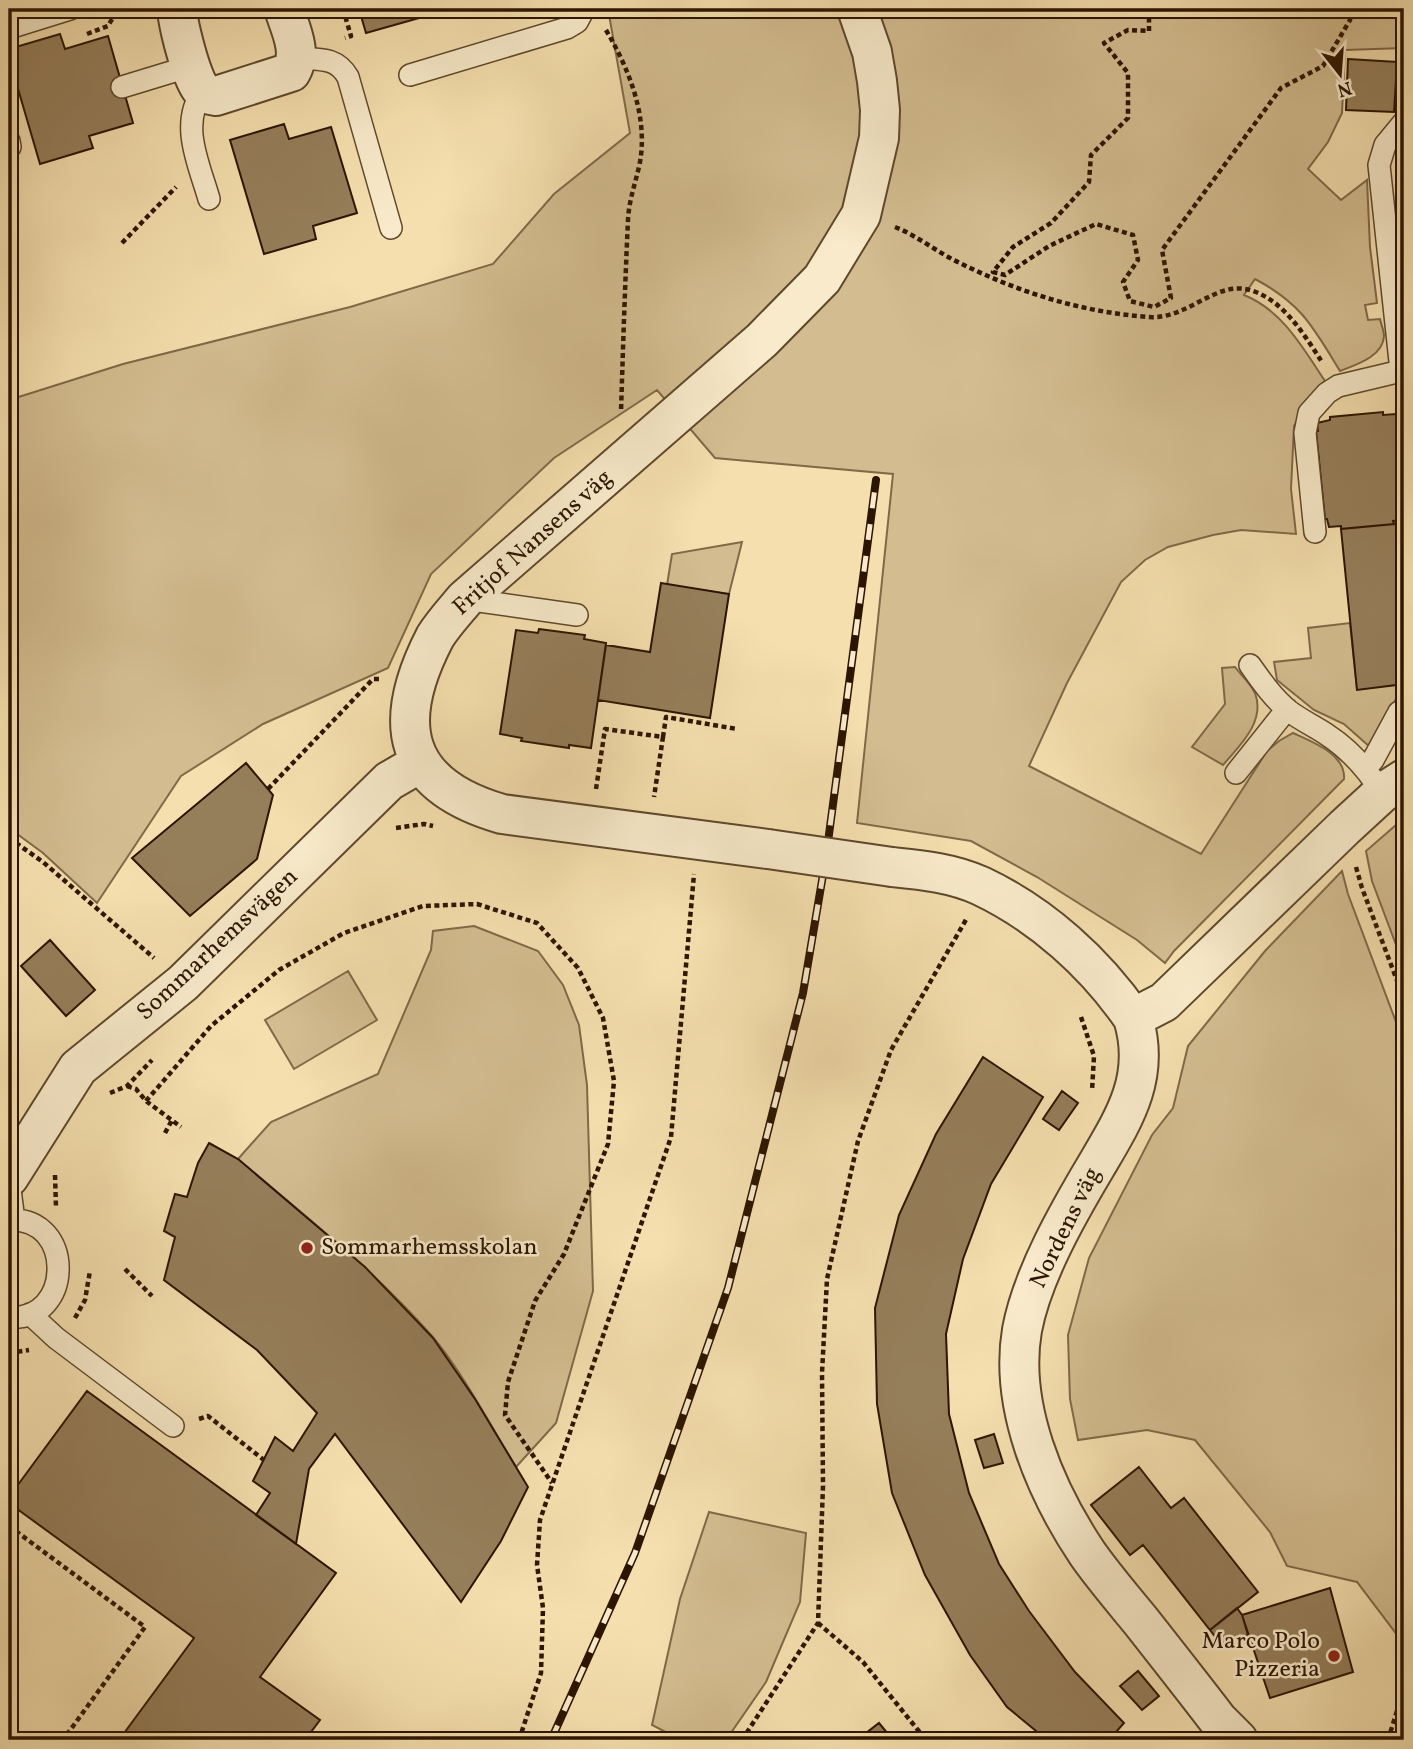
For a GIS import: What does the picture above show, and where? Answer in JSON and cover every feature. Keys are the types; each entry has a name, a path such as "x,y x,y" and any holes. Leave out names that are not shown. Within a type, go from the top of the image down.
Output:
{"street":[{"path":"177,9 197,78 216,96 291,72 297,58 284,9"},
{"name":"Fritjof Nansens väg","path":"857,9 872,52 880,110 878,138 861,215 822,279 762,340 465,599 436,635 412,697 409,732 413,750 420,763 443,786 478,807 502,814 937,872 980,886 1034,918 1083,957 1112,988 1133,1018"},
{"name":"Sommarhemsvägen","path":"9,1177 78,1068 183,983 389,781 420,763"},
{"path":"1133,1018 1164,1002 1384,780"},
{"name":"Nordens väg","path":"1133,1018 1140,1041 1140,1062 1133,1097 1067,1215 1028,1306 1019,1364 1023,1407 1034,1446 1049,1482 1067,1520 1088,1554 1218,1720 1238,1740"}],"lane":[{"path":"9,28 70,9"},
{"path":"410,75 556,32 577,22 583,11"},
{"path":"297,58 330,61 342,66 348,76 391,228"},
{"path":"122,87 197,78 191,131 209,199"},
{"path":"1315,532 1305,433 1309,413 1327,393 1338,386 1403,373 1379,165 1385,145 1404,122"},
{"path":"465,599 577,615"},
{"path":"1251,665 1266,689 1287,709 1339,743 1384,780"},
{"path":"1237,773 1287,709"},
{"path":"1384,780 1373,760 1399,712"},
{"path":"9,1182 11,1220 30,1224 43,1232 54,1245 59,1260 59,1277 54,1292 44,1305 30,1314 9,1317"},
{"path":"30,1314 56,1338 173,1426"}],"path":[{"path":"76,38 102,30 113,20 118,9"},
{"path":"1149,9 1149,31 1128,30 1104,43 1128,73 1128,118 1091,155 1088,182 1051,223 1013,247 993,272 1005,275 1049,246 1096,224 1133,234 1138,260 1123,282 1130,301 1154,307 1171,298 1161,250 1282,88 1323,66 1350,20 1352,9"},
{"path":"583,11 606,29 621,56 632,84 642,145 628,214 621,415"},
{"path":"1402,100 1404,61"},
{"path":"122,243 178,185"},
{"path":"861,215 899,229 994,280 1065,304 1119,314 1162,317 1185,311 1222,291 1242,287 1257,292 1270,299 1288,315 1338,386"},
{"path":"268,789 373,679 385,678"},
{"path":"653,805 666,718 737,729"},
{"path":"594,797 605,729 663,737"},
{"path":"393,828 424,824 436,827"},
{"path":"9,838 43,862 183,983"},
{"path":"1355,862 1362,888 1404,999"},
{"path":"519,1740 541,1673 543,1608 537,1565 540,1520 671,1137 695,863"},
{"path":"146,1101 211,1026 279,970 344,933 423,906 477,904 537,923 579,968 603,1018 614,1081 608,1144 564,1254 535,1301 508,1382 505,1415 552,1483"},
{"path":"742,1740 818,1623 823,1486 821,1373 827,1279 858,1141 891,1049 969,916"},
{"path":"156,1056 127,1086 136,1089 146,1101 181,1127"},
{"path":"165,1133 172,1120"},
{"path":"125,1269 152,1296"},
{"path":"173,1426 208,1416 264,1460"},
{"path":"9,1526 145,1627 63,1740"},
{"path":"818,1623 863,1662 926,1740"},
{"path":"1388,1740 1404,1688"}],"shaded area":[{"path":"608,9 1404,9 1404,48 1345,50 1342,113 1328,142 1308,169 1341,200 1367,180 1370,247 1377,303 1365,305 1368,320 1380,319 1384,334 1379,349 1360,363 1340,371 1314,329 1284,298 1255,279 1244,295 1270,310 1281,320 1325,381 1311,396 1294,426 1291,489 1296,534 1241,530 1168,547 1145,560 1121,582 1067,683 1029,766 1201,854 1267,751 1279,741 1293,733 1326,750 1340,763 1344,779 1165,963 1137,940 1037,877 971,841 857,823 893,474 715,458 657,390 554,458 431,574 388,668 263,724 181,776 97,903 43,853 9,828 9,400 123,364 350,307 493,264 554,194 630,133"},
{"path":"1398,399 1404,402 1404,446 1402,446"},
{"path":"742,542 729,594 667,585 672,554"},
{"path":"1350,623 1357,689 1402,684 1383,730 1370,747 1344,724 1314,710 1277,680 1274,662 1311,658 1308,628"},
{"path":"1235,667 1255,693 1257,714 1243,742 1223,765 1192,747 1225,704 1222,668"},
{"path":"1404,818 1404,966 1372,881 1366,851"},
{"path":"1342,871 1396,1022 1404,1033 1404,1610 1401,1640 1357,1582 1287,1566 1270,1532 1195,1440 1147,1430 1078,1440 1070,1399 1068,1335 1089,1258 1152,1135 1173,1108 1188,1046 1265,951"},
{"path":"474,926 538,951 563,985 579,1025 587,1085 593,1291 556,1423 516,1467 466,1383 432,1336 363,1266 238,1159 271,1122 378,1074 431,950 433,931"},
{"path":"348,971 377,1020 294,1069 265,1020"},
{"path":"709,1512 806,1533 800,1602 766,1682 726,1740 681,1740 652,1725 680,1599"}],"building":[{"path":"359,9 416,9 419,18 366,33"},
{"path":"60,34 65,49 108,36 133,123 89,136 93,148 40,164 9,58 9,49"},
{"path":"1348,59 1397,62 1394,112 1346,110"},
{"path":"284,124 289,139 331,127 357,213 313,226 316,239 264,254 230,140"},
{"path":"1383,412 1383,415 1396,414 1397,423 1399,422 1404,473 1404,520 1393,521 1394,524 1341,529 1341,526 1329,527 1325,519 1317,423 1330,420 1330,417"},
{"path":"1404,520 1404,684 1357,690 1341,529 1394,524 1393,521"},
{"path":"661,583 729,594 710,718 598,700 606,645 650,652"},
{"path":"539,629 585,635 584,639 606,643 591,748 569,745 569,748 521,741 522,738 500,734 516,630 538,633"},
{"path":"246,763 273,795 257,859 190,916 132,858"},
{"path":"50,940 95,990 66,1016 21,966"},
{"path":"983,1057 1043,1097 991,1184 963,1259 946,1334 949,1414 969,1493 999,1564 1029,1611 1075,1672 1124,1723 1109,1740 1047,1740 1007,1707 970,1655 925,1575 892,1493 877,1404 875,1308 899,1215 936,1134"},
{"path":"9,1070 17,1072 9,1103"},
{"path":"1062,1091 1078,1103 1059,1130 1043,1119"},
{"path":"209,1143 238,1159 365,1267 433,1338 475,1399 528,1487 501,1541 461,1602 335,1434 309,1469 296,1544 256,1515 270,1493 253,1481 275,1437 293,1451 317,1413 257,1350 164,1280 175,1237 164,1231 175,1194 187,1197 198,1163"},
{"path":"87,1391 336,1573 260,1677 320,1720 305,1740 119,1740 194,1638 9,1503 9,1497"},
{"path":"994,1434 1003,1463 984,1468 975,1440"},
{"path":"1139,1467 1171,1508 1184,1498 1258,1592 1210,1630 1143,1545 1130,1555 1091,1505"},
{"path":"1330,1588 1353,1672 1270,1698 1242,1615"},
{"path":"1237,1608 1248,1635 1220,1643 1210,1630"},
{"path":"1138,1671 1159,1696 1142,1710 1120,1686"},
{"path":"879,1723 893,1740 857,1740"}],"railway":[{"path":"551,1740 635,1553 728,1288 803,993 826,857 876,480"}],"place":[{"name":"Sommarhemsskolan","path":"307,1248"},
{"name":"Marco Polo Pizzeria","path":"1334,1656"}]}
